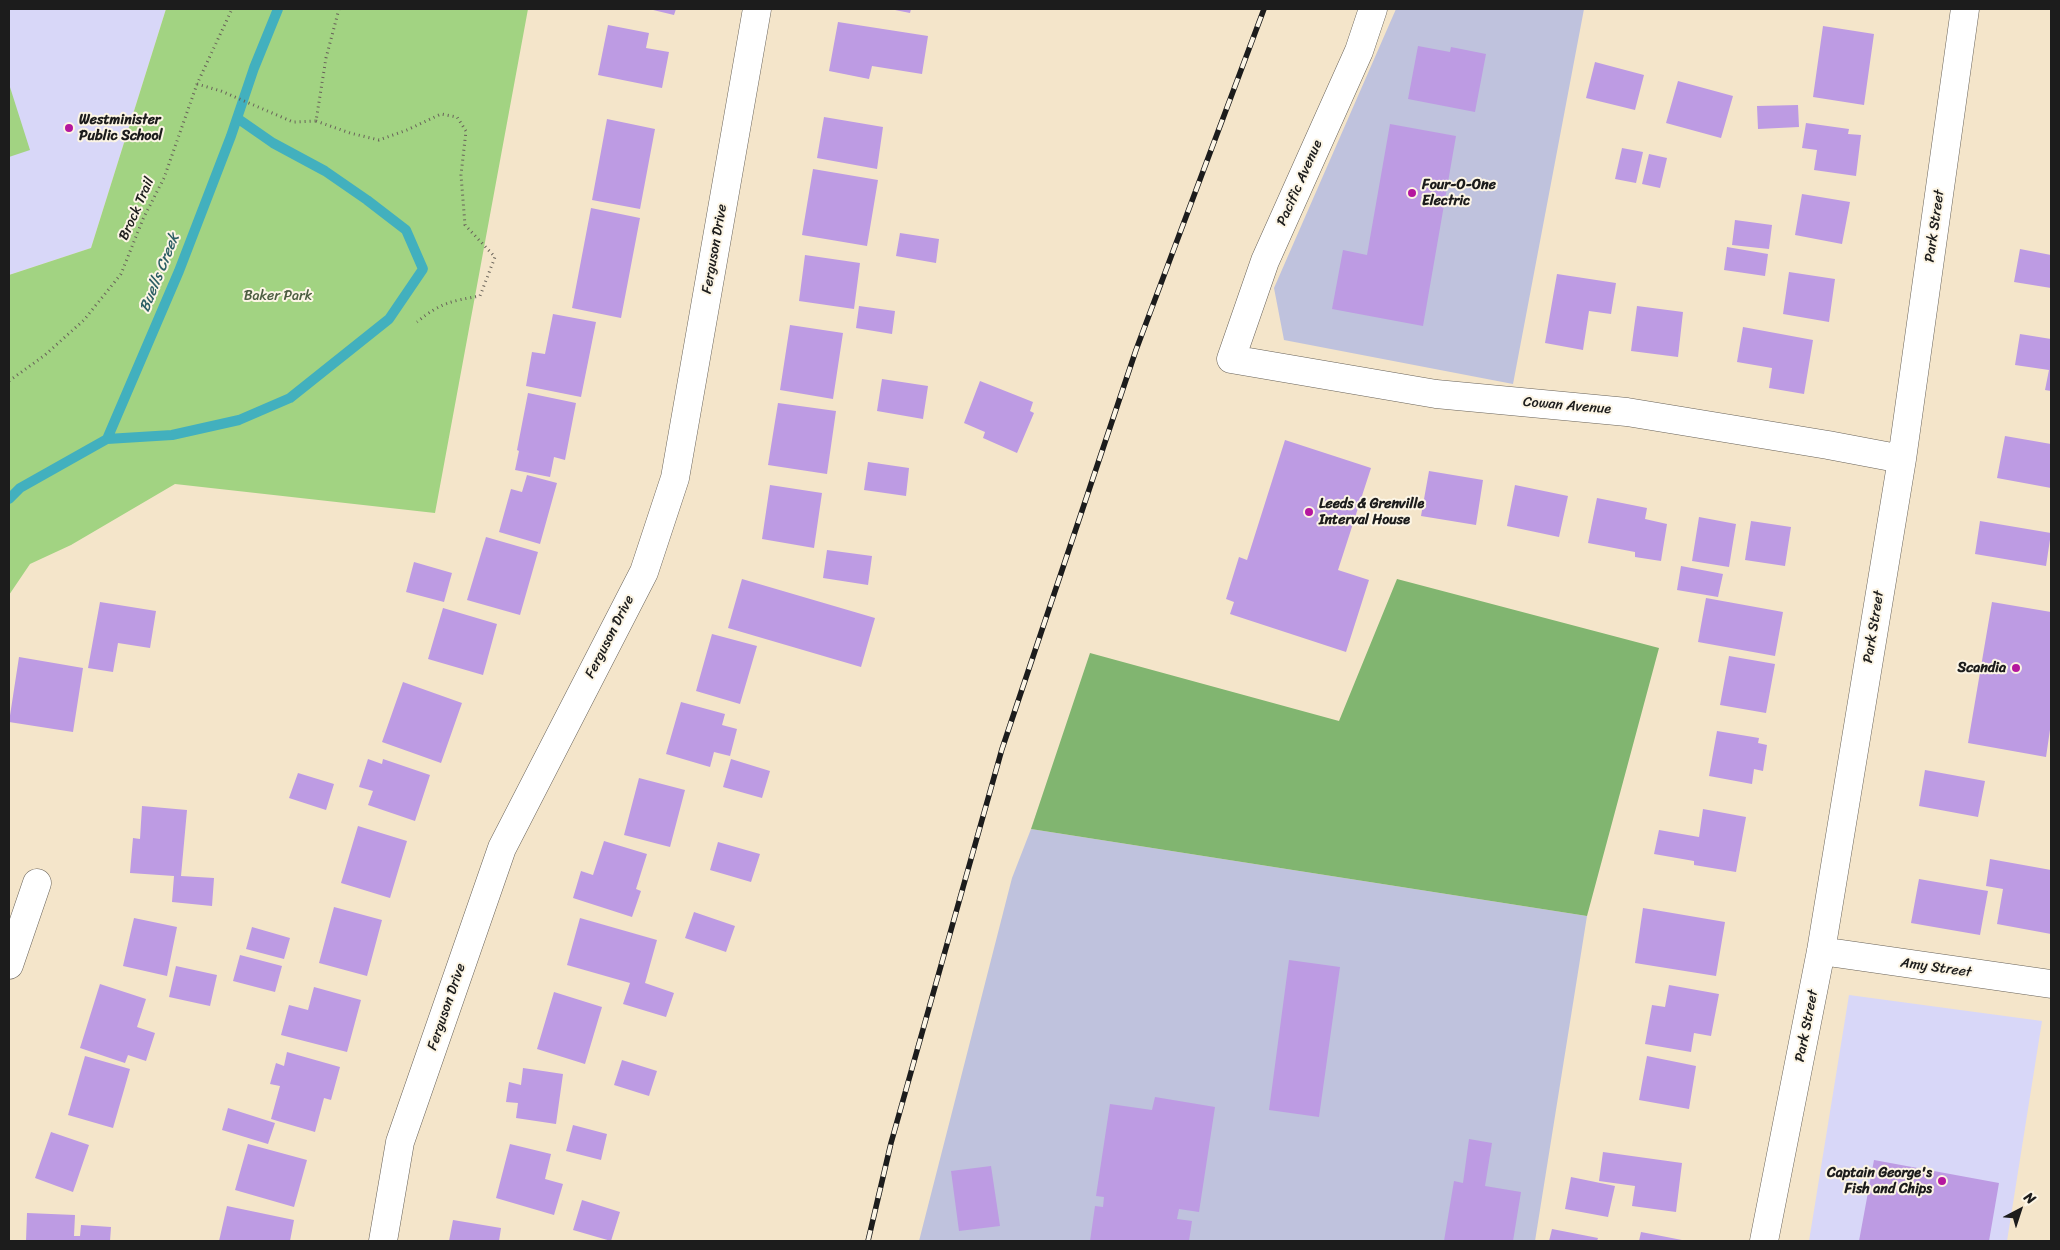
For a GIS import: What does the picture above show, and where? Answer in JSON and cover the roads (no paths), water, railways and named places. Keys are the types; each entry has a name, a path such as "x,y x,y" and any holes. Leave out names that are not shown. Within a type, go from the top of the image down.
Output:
{"street":[{"name":"Ferguson Drive","path":"383,1241 400,1142 502,848 644,572 675,478 757,9"},
{"name":"Pacific Avenue","path":"1231,359 1265,261 1359,51 1373,9"},
{"name":"Park Street","path":"1764,1241 1821,951 1902,459 1965,9"},
{"name":"Cowan Avenue","path":"1231,359 1436,394 1627,412 1828,444 1902,459"},
{"path":"9,965 38,883"},
{"name":"Amy Street","path":"1821,951 2051,984"}],"waterway":[{"name":"Buells Creek","path":"9,499 20,488 107,439 179,271 231,136 254,68 278,9"},
{"path":"107,439 172,435 239,420 290,398 389,319 423,269 406,230 325,171 273,143 237,118"}],"railway":[{"path":"868,1241 891,1143 1002,749 1136,350 1264,9"}],"place":[{"name":"Westminister Public School","path":"69,128"},
{"name":"Four-O-One Electric","path":"1412,193"},
{"name":"Leeds & Grenville Interval House","path":"1309,512"},
{"name":"Scandia","path":"2016,668"},
{"name":"Captain George's Fish and Chips","path":"1942,1181"}],"park label":[{"name":"Baker Park","path":"278,296"}]}
